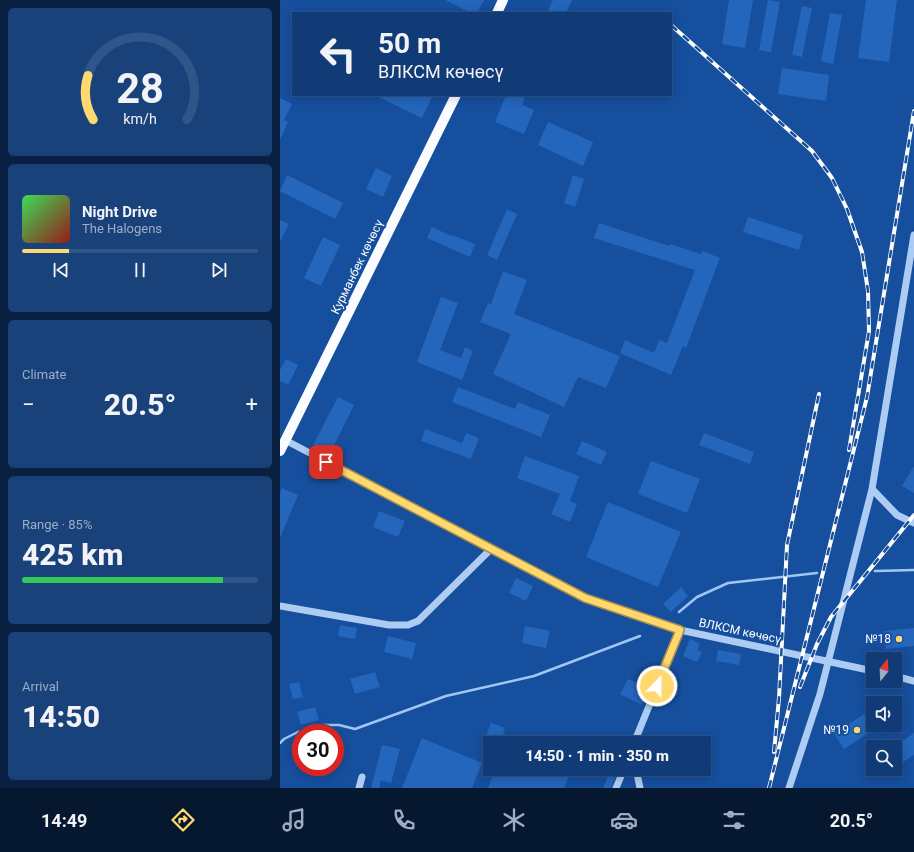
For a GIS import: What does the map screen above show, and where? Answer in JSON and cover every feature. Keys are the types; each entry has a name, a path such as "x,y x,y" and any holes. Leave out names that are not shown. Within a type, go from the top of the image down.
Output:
{"main road":[{"path":"497,12 503,0"},
{"name":"Курманбек көчөсү","path":"280,451 456,96"}],"street":[{"path":"789,788 820,694 872,489 914,235"},
{"name":"ВЛКСМ көчөсү","path":"285,440 585,598 680,630 829,660 866,669"},
{"path":"872,489 897,515 914,523"},
{"path":"280,606 370,623 408,625 418,621 491,549"},
{"path":"637,736 680,630"},
{"path":"902,678 914,681"},
{"path":"616,788 621,776"},
{"path":"637,776 640,788"},
{"path":"359,788 362,777"}],"building":[{"path":"445,0 484,0 478,12 469,12"},
{"path":"553,0 572,0 566,12 547,12"},
{"path":"729,0 753,0 745,48 722,44"},
{"path":"768,0 780,2 771,52 759,50"},
{"path":"866,0 897,0 889,62 858,58"},
{"path":"802,6 812,8 802,57 792,55"},
{"path":"830,13 842,15 833,64 821,61"},
{"path":"782,68 829,75 826,101 778,94"},
{"path":"376,96 433,96 422,118"},
{"path":"506,96 526,96 522,105 534,110 524,134 495,122"},
{"path":"280,98 292,104 284,120 288,122 280,140"},
{"path":"548,122 593,142 583,166 538,145"},
{"path":"376,168 392,176 383,197 366,189"},
{"path":"287,175 343,203 335,219 280,191"},
{"path":"573,175 584,179 575,207 564,203"},
{"path":"507,209 517,214 497,260 487,255"},
{"path":"748,217 803,235 799,250 743,232"},
{"path":"280,220 289,224 280,242"},
{"path":"599,223 669,246 670,244 701,254 703,251 720,258 686,348 683,346 671,375 620,353 625,340 654,353 659,340 667,343 695,270 594,238"},
{"path":"432,227 451,236 452,235 475,244 470,257 427,238"},
{"path":"323,237 340,245 321,286 304,278"},
{"path":"503,271 527,280 514,314 620,356 606,388 578,377 564,407 493,374 511,334 480,322 488,303 491,304"},
{"path":"441,297 458,303 440,350 461,358 465,347 473,351 462,380 417,362"},
{"path":"286,359 298,365 288,385 280,381 280,370"},
{"path":"458,387 515,409 518,402 550,415 541,437 452,402"},
{"path":"338,397 354,405 330,453 313,445"},
{"path":"425,429 462,443 466,433 479,438 471,459 421,441"},
{"path":"704,433 754,452 750,464 699,445"},
{"path":"582,441 607,452 601,465 576,454"},
{"path":"525,456 579,476 570,501 577,504 570,522 551,514 560,494 517,478"},
{"path":"651,461 700,479 687,513 638,494"},
{"path":"914,466 914,493 902,486"},
{"path":"282,488 298,495 280,538 280,492"},
{"path":"608,502 681,532 658,587 586,557"},
{"path":"379,511 405,521 398,537 373,527"},
{"path":"516,578 533,586 526,601 509,593"},
{"path":"681,587 688,596 671,612 663,604"},
{"path":"340,625 357,628 355,639 338,636"},
{"path":"525,626 550,631 546,648 522,643"},
{"name":"№18","path":"914,628 914,646 886,649 884,631"},
{"path":"388,636 416,643 412,659 384,652"},
{"path":"690,639 700,644 697,650 702,652 697,662 683,656"},
{"path":"718,650 741,654 739,665 716,661"},
{"path":"375,672 380,687 355,694 350,679"},
{"path":"628,679 650,689 642,705 620,694"},
{"path":"299,682 303,697 293,699 289,684"},
{"path":"315,707 319,720 301,724 297,712"},
{"name":"№19","path":"866,713 866,732 870,732 844,749 834,734"},
{"path":"491,723 505,728 503,734 507,736 486,736"},
{"path":"914,733 914,755 902,763 902,741"},
{"path":"422,738 482,763 472,788 402,788"},
{"path":"382,745 400,749 391,783 381,780 379,788 371,788"},
{"path":"493,776 569,776 564,788 488,788"},
{"path":"608,776 616,776 611,788 603,788"}],"waterway":[{"path":"875,571 914,570"},
{"path":"679,612 697,597 728,583 817,573"},
{"path":"280,743 284,739 298,732 323,725 339,725 355,729 446,696 534,676 640,636"}],"railway":[{"path":"672,26 812,151 832,178 847,209 862,252 868,291 869,331 849,450"},
{"path":"769,788 867,397 914,111"},
{"path":"774,752 779,698 787,545 819,394"},
{"path":"800,687 817,644 831,617 914,515"}],"place":[{"name":"№18","path":"899,639"},
{"name":"№19","path":"857,730"}],"route":[{"path":"326,462 585,598 680,630 657,686"}]}
